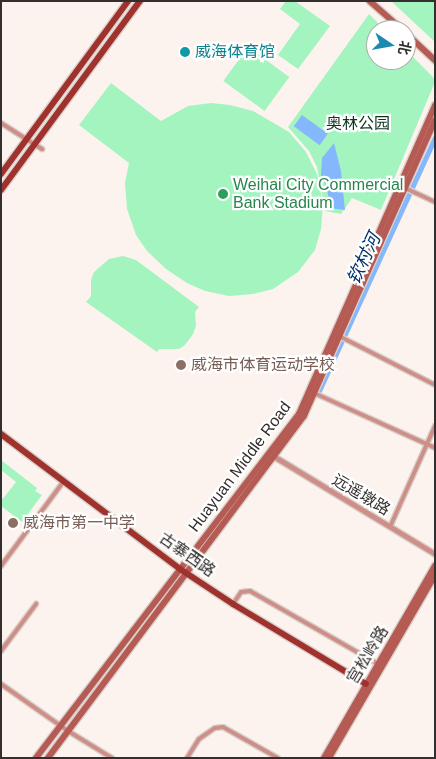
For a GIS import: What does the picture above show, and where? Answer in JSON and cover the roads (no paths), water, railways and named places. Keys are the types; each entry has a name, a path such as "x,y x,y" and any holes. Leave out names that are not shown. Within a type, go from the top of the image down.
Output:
{"main road":[{"path":"1,174 128,1"},
{"path":"1,190 140,1"},
{"path":"370,1 391,20"},
{"path":"416,42 435,60"},
{"name":"Huayuan Middle Road","path":"36,758 299,414 435,106"},
{"name":"Huayuan Middle Road","path":"48,758 304,416 342,337 435,121"},
{"name":"古寨西路","path":"1,434 180,569 233,604 366,684"},
{"name":"宫松岭路","path":"324,758 435,566"},
{"path":"329,758 435,575"}],"street":[{"path":"1,123 42,149"},
{"path":"406,189 435,202"},
{"path":"342,337 435,385"},
{"path":"314,393 435,448"},
{"path":"390,527 435,426"},
{"name":"远遥墩路","path":"275,457 435,553"},
{"path":"1,566 64,481"},
{"path":"233,604 241,592 250,591 378,664"},
{"path":"1,651 36,604"},
{"path":"1,684 68,731 112,758"},
{"path":"187,758 199,739 215,728 223,727 278,758"}],"water":[{"path":"302,115 328,134 320,145 294,126"},
{"path":"334,143 341,171 345,210 330,208 327,188 321,175 322,158"}],"waterway":[{"name":"钦村河","path":"318,393 435,137"}],"place":[{"name":"威海体育馆","path":"185,52"},
{"name":"Weihai City Commercial Bank Stadium","path":"223,194"},
{"name":"威海市体育运动学校","path":"181,365"},
{"name":"威海市第一中学","path":"13,523"}],"park label":[{"name":"奥林公园","path":"358,124"}]}
